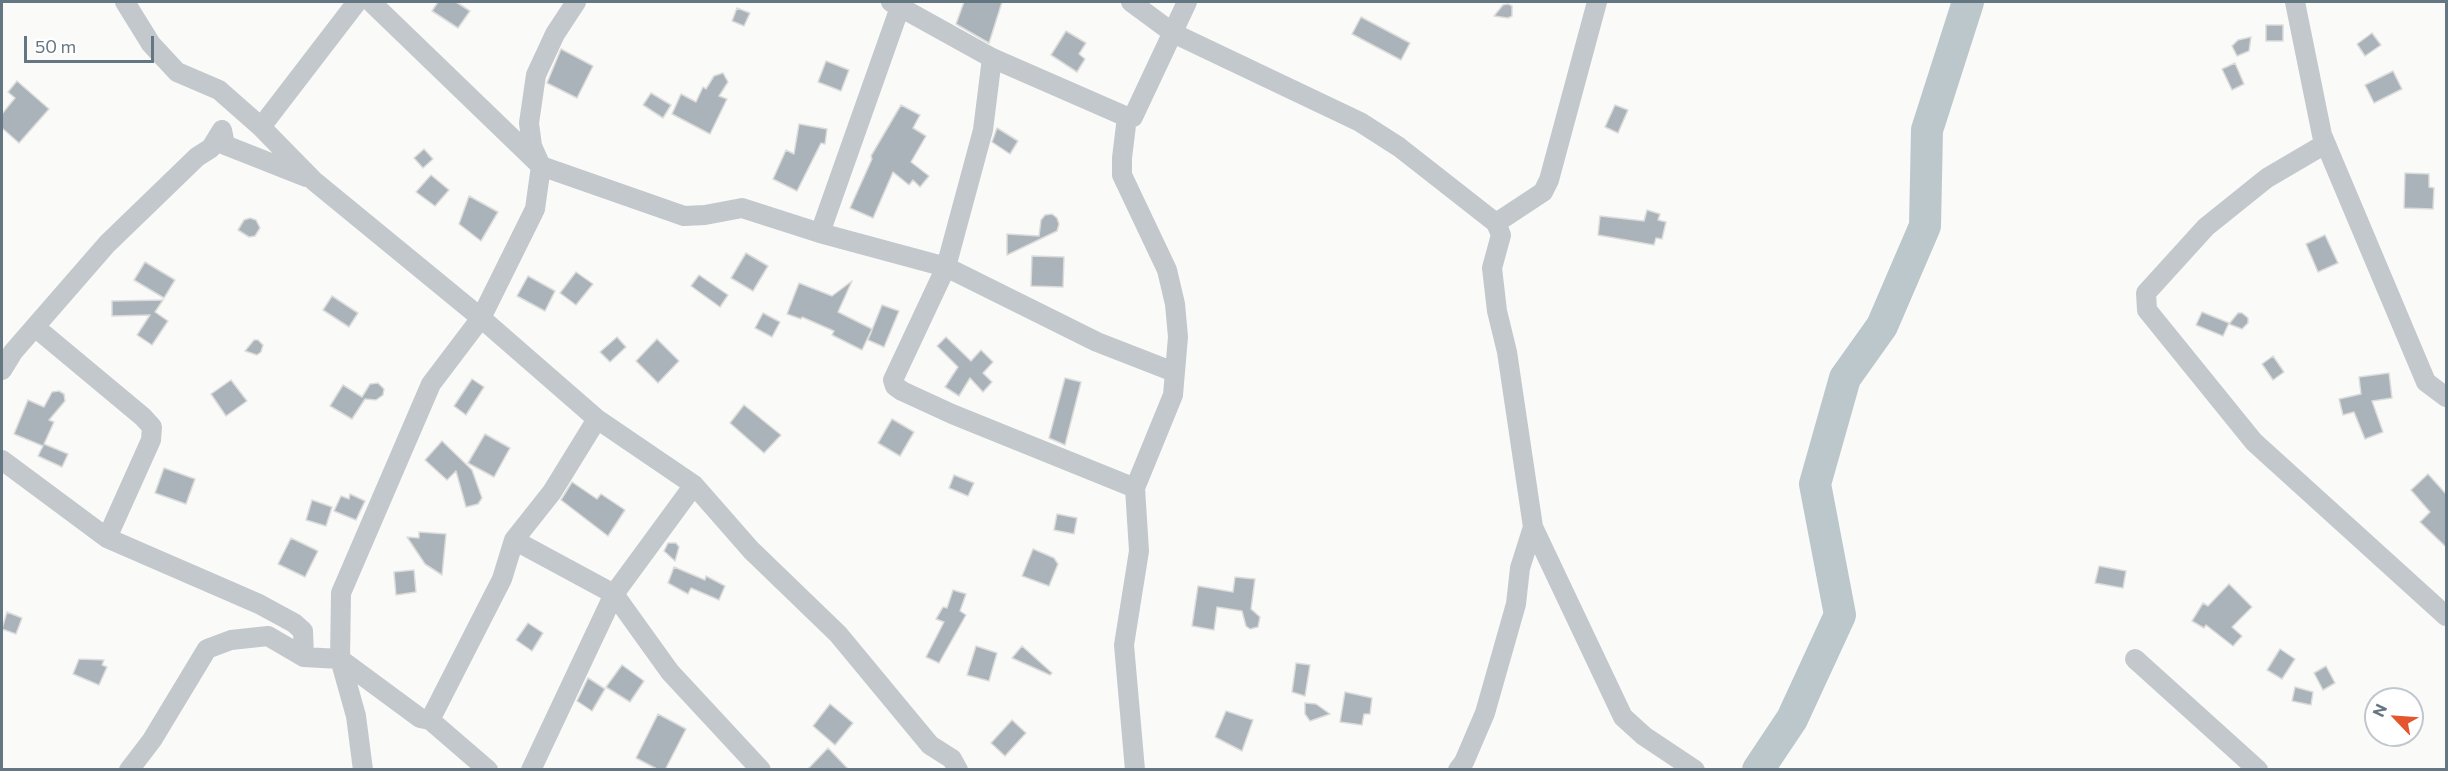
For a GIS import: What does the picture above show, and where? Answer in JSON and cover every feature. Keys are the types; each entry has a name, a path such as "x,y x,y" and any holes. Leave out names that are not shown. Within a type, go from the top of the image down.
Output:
{"street":[{"path":"125,2 151,44 177,72 219,90 261,127 314,181 481,318 597,419 694,485 751,550 838,634 930,745 951,766"},
{"path":"261,127 357,2"},
{"path":"371,2 541,166 684,216 705,216 742,207 820,233 946,267 1097,342 1174,372"},
{"path":"363,770 356,716 340,659 341,592 431,384 481,318 535,209 541,166 532,146 529,123 536,75 555,34 576,2"},
{"path":"1131,2 1173,33 1360,122 1399,147 1496,223 1501,235 1492,268 1533,527 1623,717 1653,743 1695,770"},
{"path":"820,233 896,4 992,58 1127,117 1133,117 1187,2"},
{"path":"1496,223 1543,192 1550,180 1597,2"},
{"path":"2295,2 2325,144 2426,382 2446,397"},
{"path":"992,58 983,130 946,267 894,374 895,386 952,414 1134,488"},
{"path":"1127,117 1122,175 1167,270 1175,304 1178,337 1173,395 1134,488 1139,551 1124,645 1135,770"},
{"path":"2,370 35,327 107,244 197,157 211,148 222,130 225,145 314,181"},
{"path":"2325,144 2267,178 2206,227 2146,293 2147,310 2253,442 2446,616"},
{"path":"35,327 144,417 152,427 151,440 107,538"},
{"path":"430,720 502,579 514,540 552,492 597,419"},
{"path":"2,460 107,538 259,604 294,622 303,631 304,657"},
{"path":"531,770 614,594 694,485"},
{"path":"1458,770 1464,762 1485,713 1516,604 1520,568 1533,527"},
{"path":"514,540 614,594 670,672 761,770"},
{"path":"129,770 152,740 207,650 231,640 268,636 304,657 340,659 420,718 430,720 488,770"},
{"path":"2135,659 2258,770"}],"building":[{"path":"438,2 456,2 470,11 458,28 432,11"},
{"path":"964,2 1002,2 989,43 956,24"},
{"path":"1503,5 1512,6 1512,16 1508,18 1494,16"},
{"path":"737,8 750,13 744,26 732,21"},
{"path":"1361,17 1410,43 1401,60 1352,34"},
{"path":"2266,25 2283,25 2283,41 2266,41"},
{"path":"1066,31 1086,43 1079,54 1085,59 1077,72 1051,55"},
{"path":"2372,33 2381,45 2365,56 2357,44"},
{"path":"2251,37 2249,51 2237,56 2232,46 2238,40"},
{"path":"561,49 593,66 577,98 547,83"},
{"path":"826,61 849,70 841,91 818,82"},
{"path":"2235,63 2244,84 2232,90 2222,69"},
{"path":"2393,71 2402,89 2374,103 2365,85"},
{"path":"723,73 728,82 719,96 727,99 710,134 672,114 681,94 696,102 703,87 706,89 714,76"},
{"path":"17,81 49,109 19,143 2,128 2,114 15,98 8,92"},
{"path":"651,93 671,105 663,118 643,105"},
{"path":"901,105 920,115 913,128 926,136 911,162 929,176 920,187 913,180 909,185 893,172 873,218 850,208 872,159 871,156"},
{"path":"1615,105 1628,110 1618,133 1605,127"},
{"path":"799,124 827,129 825,144 821,143 797,191 773,179 786,150 794,154"},
{"path":"997,128 1018,141 1010,154 992,142"},
{"path":"424,149 433,159 423,168 414,158"},
{"path":"2405,173 2429,174 2429,187 2434,188 2433,209 2404,208"},
{"path":"431,175 449,190 435,206 416,192"},
{"path":"469,196 498,212 481,241 459,224"},
{"path":"1647,210 1660,214 1658,220 1666,222 1662,239 1656,238 1654,245 1598,235 1600,216 1644,221"},
{"path":"1052,214 1057,218 1059,224 1057,231 1007,255 1007,234 1039,236 1041,220 1045,215"},
{"path":"250,218 256,220 260,228 255,236 249,237 238,230 244,220"},
{"path":"2325,235 2338,263 2318,272 2306,244"},
{"path":"746,253 768,266 753,291 731,278"},
{"path":"1032,256 1064,257 1063,287 1031,286"},
{"path":"145,262 175,280 164,298 134,280"},
{"path":"576,272 593,284 576,305 560,293"},
{"path":"699,275 728,295 720,307 691,286"},
{"path":"528,276 555,291 545,311 517,296"},
{"path":"852,281 838,312 872,329 862,350 832,335 834,331 802,317 801,319 787,314 799,283 832,296"},
{"path":"332,296 358,313 349,327 323,310"},
{"path":"163,300 155,312 168,321 152,345 137,335 150,315 112,316 112,301"},
{"path":"882,305 899,311 884,347 868,340"},
{"path":"2202,312 2229,323 2223,336 2196,325"},
{"path":"763,313 780,322 772,337 755,328"},
{"path":"2238,313 2248,318 2248,323 2242,329 2229,324"},
{"path":"617,337 626,347 610,362 600,352"},
{"path":"946,337 971,361 981,350 993,362 983,373 992,382 983,392 970,378 959,396 945,387 958,367 937,346"},
{"path":"657,339 679,361 658,383 636,361"},
{"path":"254,340 258,340 263,345 261,352 257,355 245,351"},
{"path":"2273,356 2284,372 2273,380 2262,364"},
{"path":"2389,373 2392,398 2372,401 2383,432 2365,439 2354,412 2343,415 2339,399 2361,394 2359,377"},
{"path":"1065,378 1081,382 1065,445 1049,438"},
{"path":"472,379 484,387 466,415 454,406"},
{"path":"231,380 247,401 226,416 211,394"},
{"path":"378,383 384,389 383,395 376,400 365,399 352,419 330,406 343,385 362,397 370,384"},
{"path":"59,391 64,394 65,401 49,420 54,422 44,444 68,454 62,467 38,456 43,446 14,434 28,400 44,407 52,392"},
{"path":"744,405 781,435 764,453 730,423"},
{"path":"892,419 914,432 900,456 878,443"},
{"path":"485,434 510,448 494,477 468,463"},
{"path":"442,441 472,470 482,498 478,504 466,507 456,471 447,480 425,460"},
{"path":"164,468 195,479 186,504 155,493"},
{"path":"2428,474 2446,494 2446,547 2420,522 2430,512 2411,490"},
{"path":"954,475 974,483 968,496 949,488"},
{"path":"572,482 597,499 601,494 625,510 608,536 561,500"},
{"path":"350,494 365,501 356,520 334,511 341,496 349,499"},
{"path":"312,500 332,507 326,526 306,520"},
{"path":"1057,514 1077,518 1074,534 1054,530"},
{"path":"419,532 446,534 442,575 425,564 407,537 419,538"},
{"path":"291,538 318,551 305,577 278,564"},
{"path":"668,543 676,543 679,547 675,561 664,551"},
{"path":"1033,549 1054,558 1058,564 1049,586 1022,576"},
{"path":"2099,566 2126,571 2123,588 2095,583"},
{"path":"674,567 705,580 706,576 725,586 719,600 691,588 688,594 668,583"},
{"path":"414,570 416,592 396,595 394,572"},
{"path":"1235,577 1255,579 1251,609 1260,617 1258,627 1250,629 1246,626 1242,611 1217,607 1214,630 1192,626 1198,586 1233,592"},
{"path":"2229,584 2252,607 2232,627 2242,636 2233,646 2206,625 2204,628 2192,621 2203,603 2208,606"},
{"path":"953,590 966,594 960,611 966,615 939,663 926,657 944,622 936,619 943,607 947,608"},
{"path":"7,612 22,618 16,634 2,629"},
{"path":"528,623 543,633 532,651 516,640"},
{"path":"976,646 997,653 989,681 967,675"},
{"path":"1022,646 1052,673 1050,675 1012,658"},
{"path":"2280,649 2295,659 2282,679 2267,670"},
{"path":"79,659 104,660 102,665 107,667 99,685 73,674"},
{"path":"1296,663 1310,665 1305,696 1292,692"},
{"path":"622,665 644,681 630,702 606,687"},
{"path":"2326,666 2335,683 2323,690 2314,673"},
{"path":"588,678 605,689 592,711 577,701"},
{"path":"2295,687 2313,692 2311,705 2292,701"},
{"path":"1345,692 1372,698 1370,714 1364,714 1362,725 1340,722"},
{"path":"1305,703 1316,704 1330,714 1310,721 1305,714"},
{"path":"830,704 853,723 835,745 813,726"},
{"path":"1226,711 1253,720 1242,751 1215,737"},
{"path":"658,714 686,729 665,770 659,770 636,758"},
{"path":"1012,720 1026,733 1005,756 991,743"},
{"path":"828,748 849,770 807,770"}],"waterway":[{"path":"1758,770 1792,719 1840,615 1815,484 1845,378 1882,326 1925,226 1927,130 1968,2"}]}
